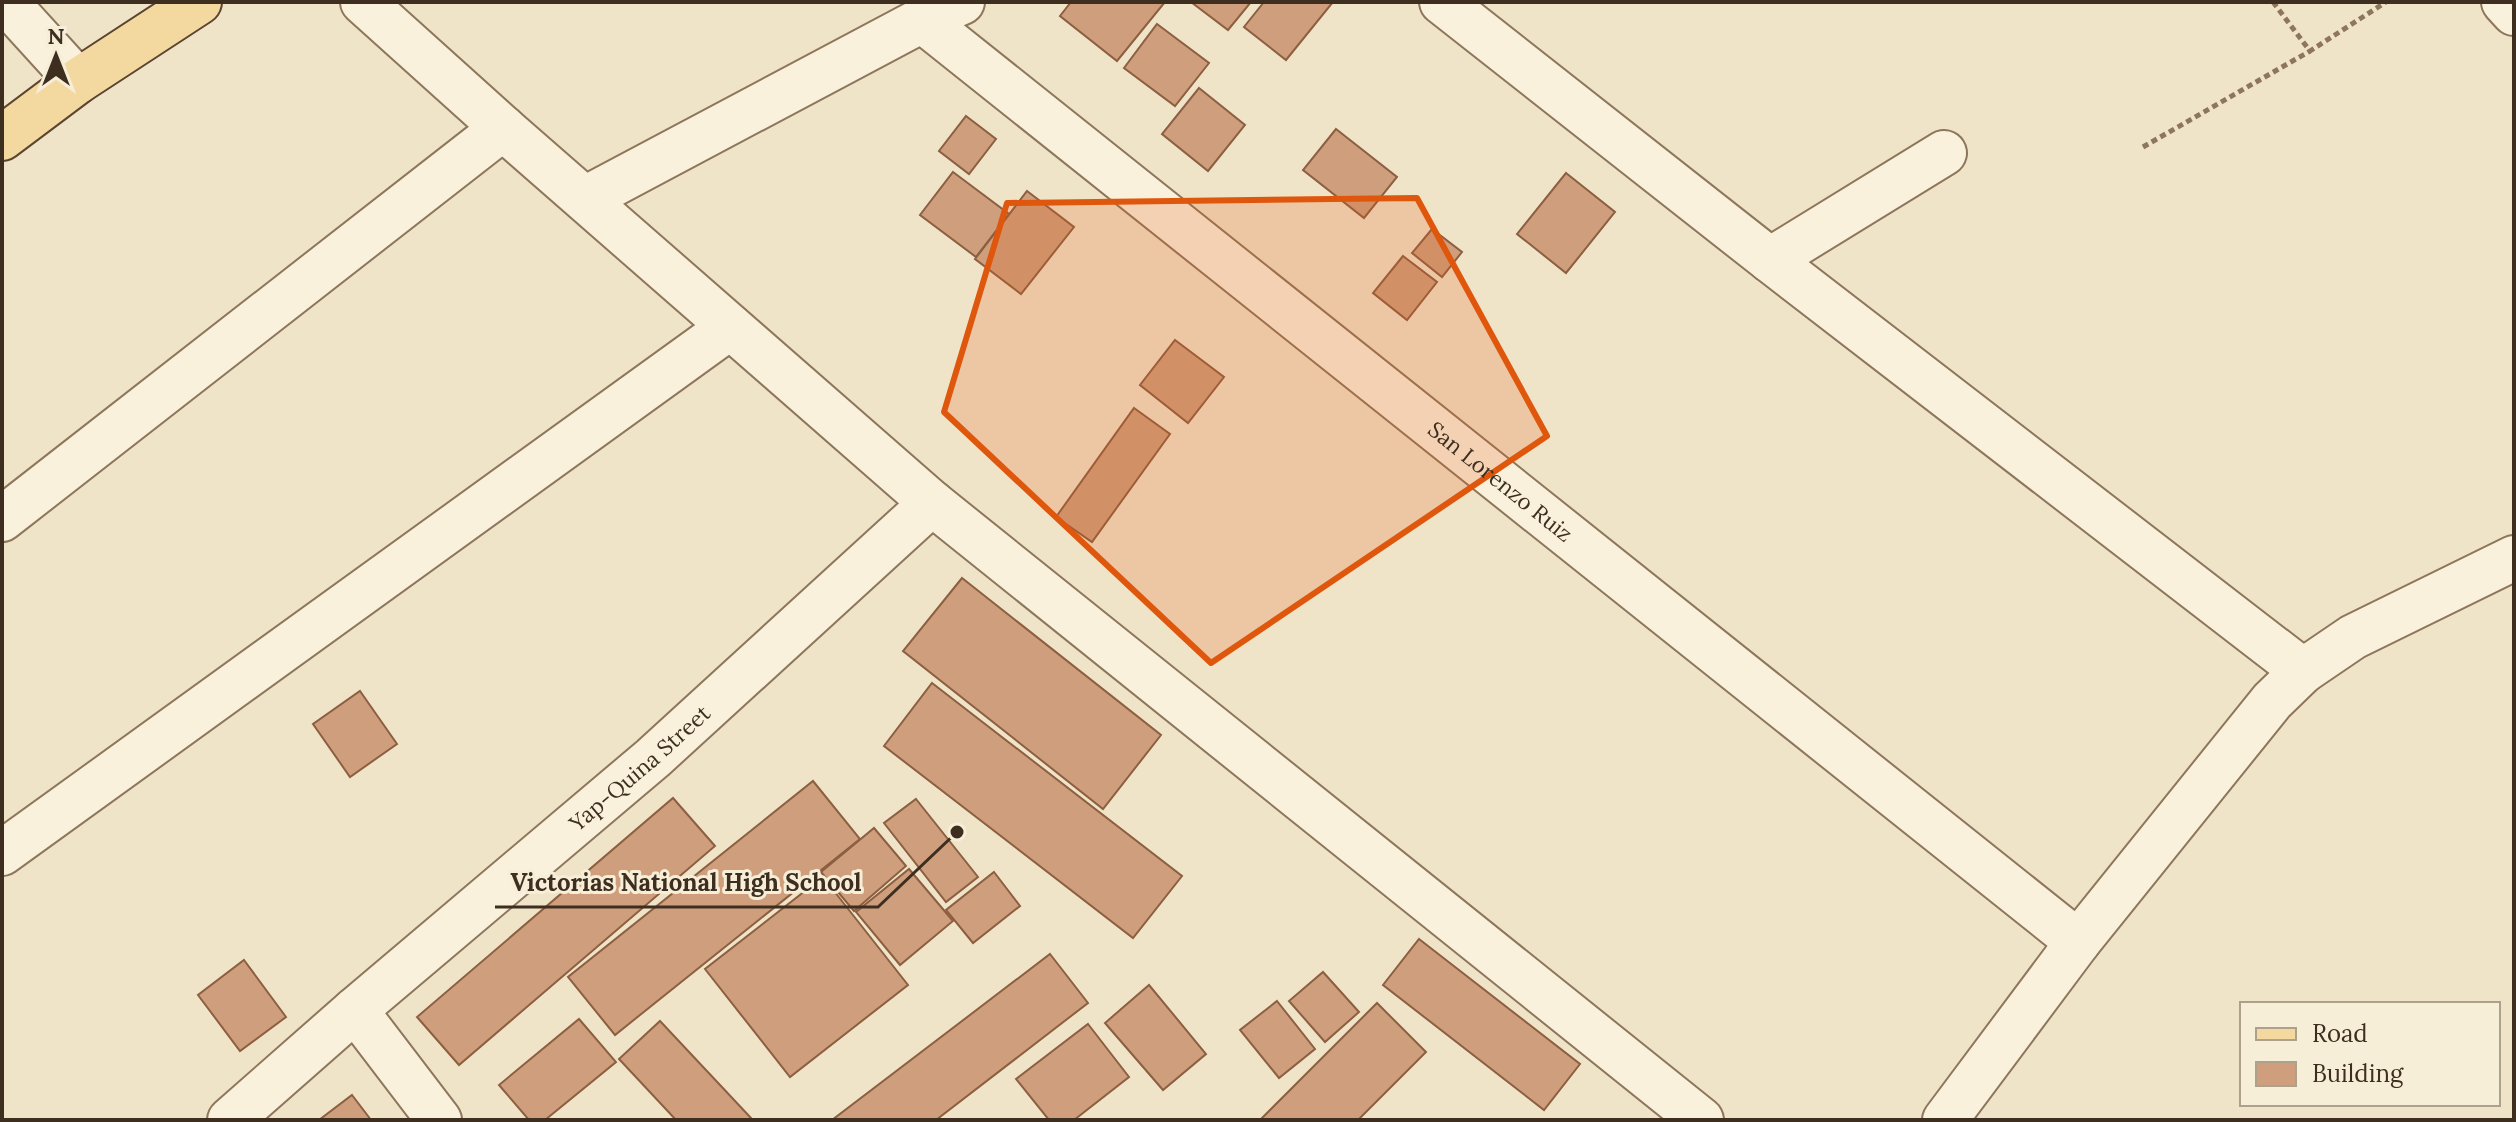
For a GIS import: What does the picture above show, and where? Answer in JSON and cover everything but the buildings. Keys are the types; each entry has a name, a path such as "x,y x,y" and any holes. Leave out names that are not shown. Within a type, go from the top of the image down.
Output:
{"main road":[{"path":"2,138 78,81 199,2"}],"street":[{"path":"6,2 78,81"},
{"path":"363,2 932,503 1701,1120"},
{"path":"585,199 922,20 962,2"},
{"path":"1442,2 1770,260 2303,671"},
{"path":"2504,2 2514,13"},
{"name":"San Lorenzo Ruiz","path":"922,20 2078,942"},
{"path":"2,519 503,128"},
{"path":"1770,260 1944,153"},
{"path":"2,853 730,327"},
{"name":"Yap-Quina Street","path":"230,1120 653,758 932,503"},
{"path":"1945,1120 2078,942 2272,701 2303,671 2353,637 2514,558"},
{"path":"355,1010 439,1120"}],"path":[{"path":"2273,2 2310,51"},
{"path":"2143,147 2310,51 2386,2"}],"highlighted area":[{"path":"1417,198 1547,436 1211,663 944,412 1007,203"}],"place":[{"name":"Victorias National High School","path":"957,832"}]}
